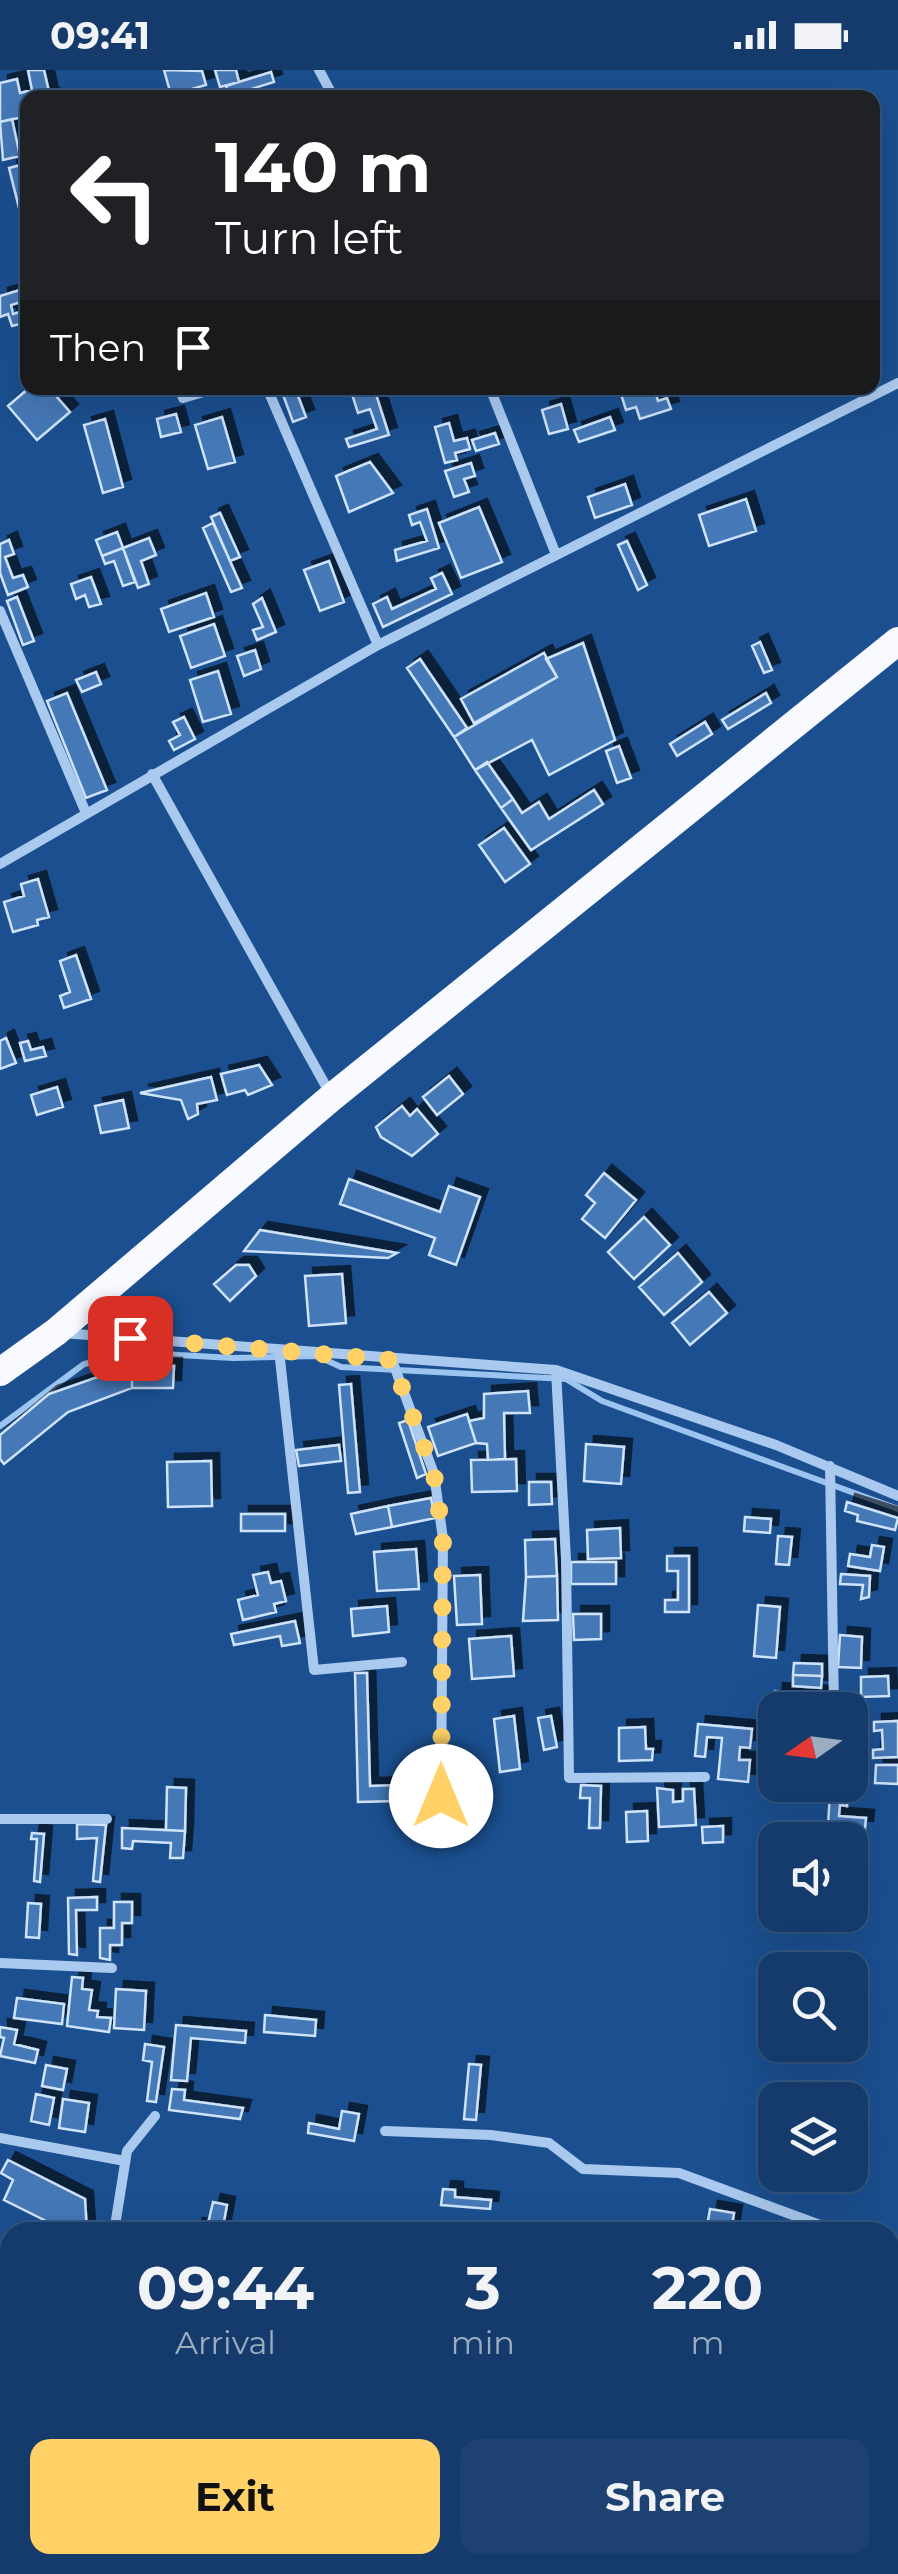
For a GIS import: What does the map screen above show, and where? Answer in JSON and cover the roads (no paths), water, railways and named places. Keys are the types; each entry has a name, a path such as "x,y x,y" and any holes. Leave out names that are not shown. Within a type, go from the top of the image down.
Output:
{"highway":[{"path":"0,1372 56,1332 332,1098 898,641"}],"street":[{"path":"270,395 378,645"},
{"path":"493,395 555,552"},
{"path":"0,864 378,645 555,552 872,395"},
{"path":"0,611 86,812"},
{"path":"152,774 332,1098"},
{"path":"56,1332 556,1370 830,1466 898,1496"},
{"path":"279,1350 314,1670 402,1662"},
{"path":"392,1360 434,1474 443,1538 441,1796"},
{"path":"556,1370 565,1506 569,1778 705,1777"},
{"path":"830,1466 834,1692"},
{"path":"0,1819 107,1819"},
{"path":"0,1962 112,1968"},
{"path":"116,2222 127,2151 156,2116"},
{"path":"385,2131 491,2135 550,2143 583,2169 679,2173 812,2222"},
{"path":"0,2138 125,2161"}],"waterway":[{"path":"0,1426 84,1364 142,1353 233,1358 317,1356 341,1367 566,1379 602,1401 898,1509"}]}
